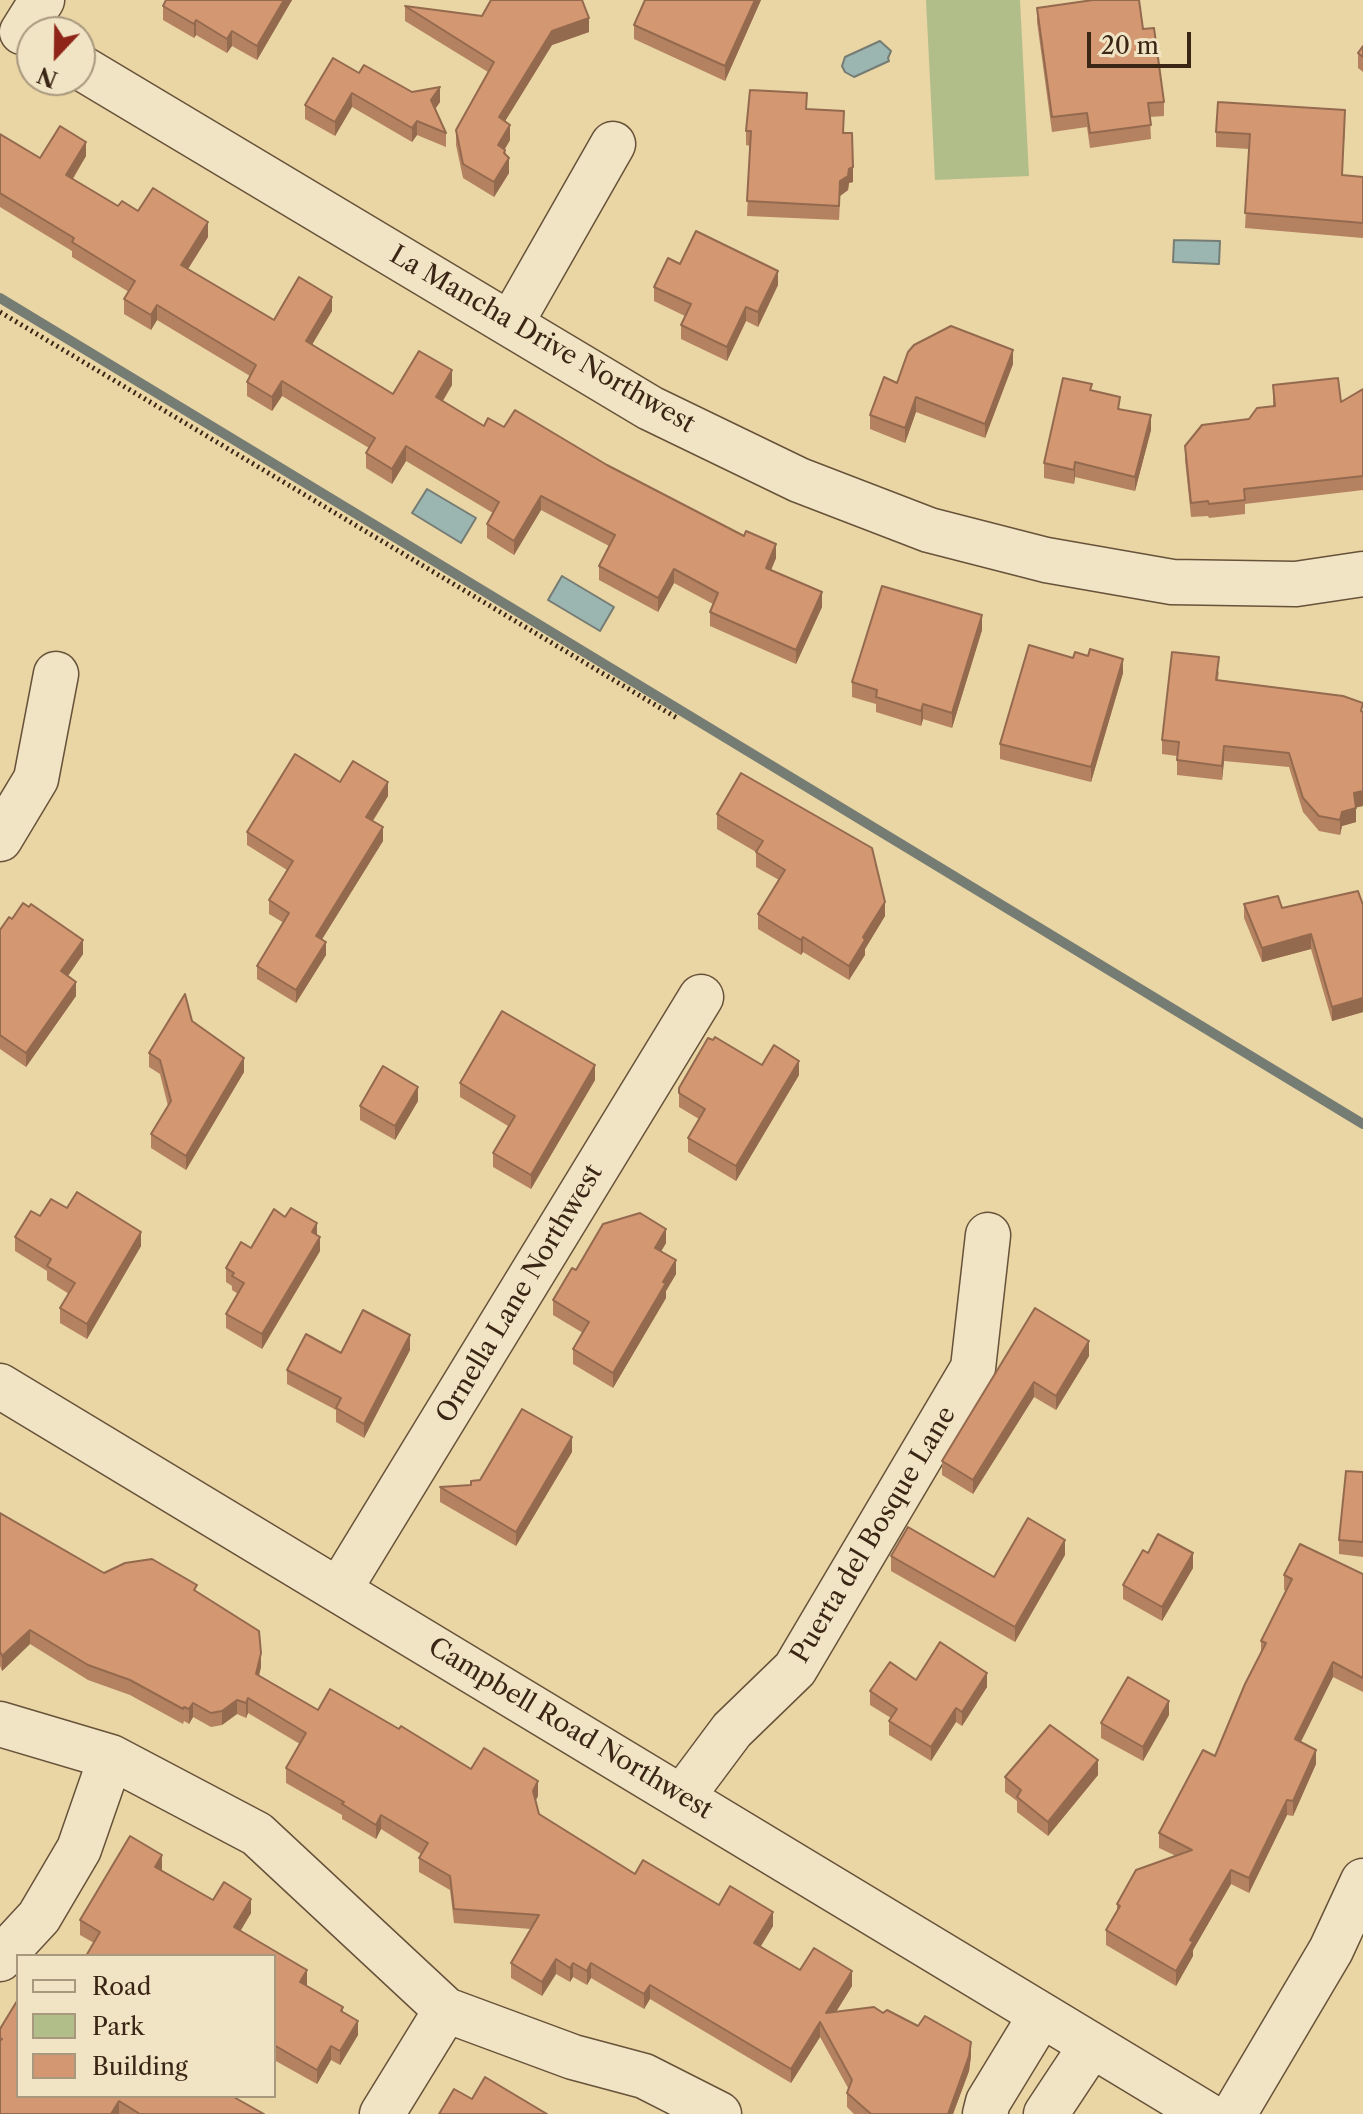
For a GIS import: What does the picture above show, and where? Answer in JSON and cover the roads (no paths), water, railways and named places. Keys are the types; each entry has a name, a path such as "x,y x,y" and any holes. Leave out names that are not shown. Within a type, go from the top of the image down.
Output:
{"street":[{"name":"La Mancha Drive Northwest","path":"96,77 650,408 799,480 929,530 1046,560 1172,582 1296,584 1363,574"},
{"path":"511,323 613,144"},
{"path":"0,839 36,779 56,674"},
{"name":"Ornella Lane Northwest","path":"339,1590 701,997"},
{"name":"Puerta del Bosque Lane","path":"682,1797 732,1730 795,1669 973,1368 988,1235"},
{"name":"Campbell Road Northwest","path":"0,1386 1206,2114"},
{"path":"0,1724 111,1757 257,1834 446,2010 573,2057 644,2076 719,2114"},
{"path":"0,1959 39,1917 79,1849 111,1757"},
{"path":"1234,2114 1331,1950 1363,1881"},
{"path":"382,2114 446,2010"},
{"path":"985,2114 988,2102 1041,2015"},
{"path":"1046,2114 1091,2046"}],"water":[{"path":"880,41 891,51 889,61 854,77 845,72 842,66 845,57"},
{"path":"1174,240 1220,241 1219,264 1173,262"},
{"path":"427,489 476,518 461,543 412,513"},
{"path":"562,576 614,607 600,631 548,600"}],"waterway":[{"path":"0,298 1363,1124"}]}
